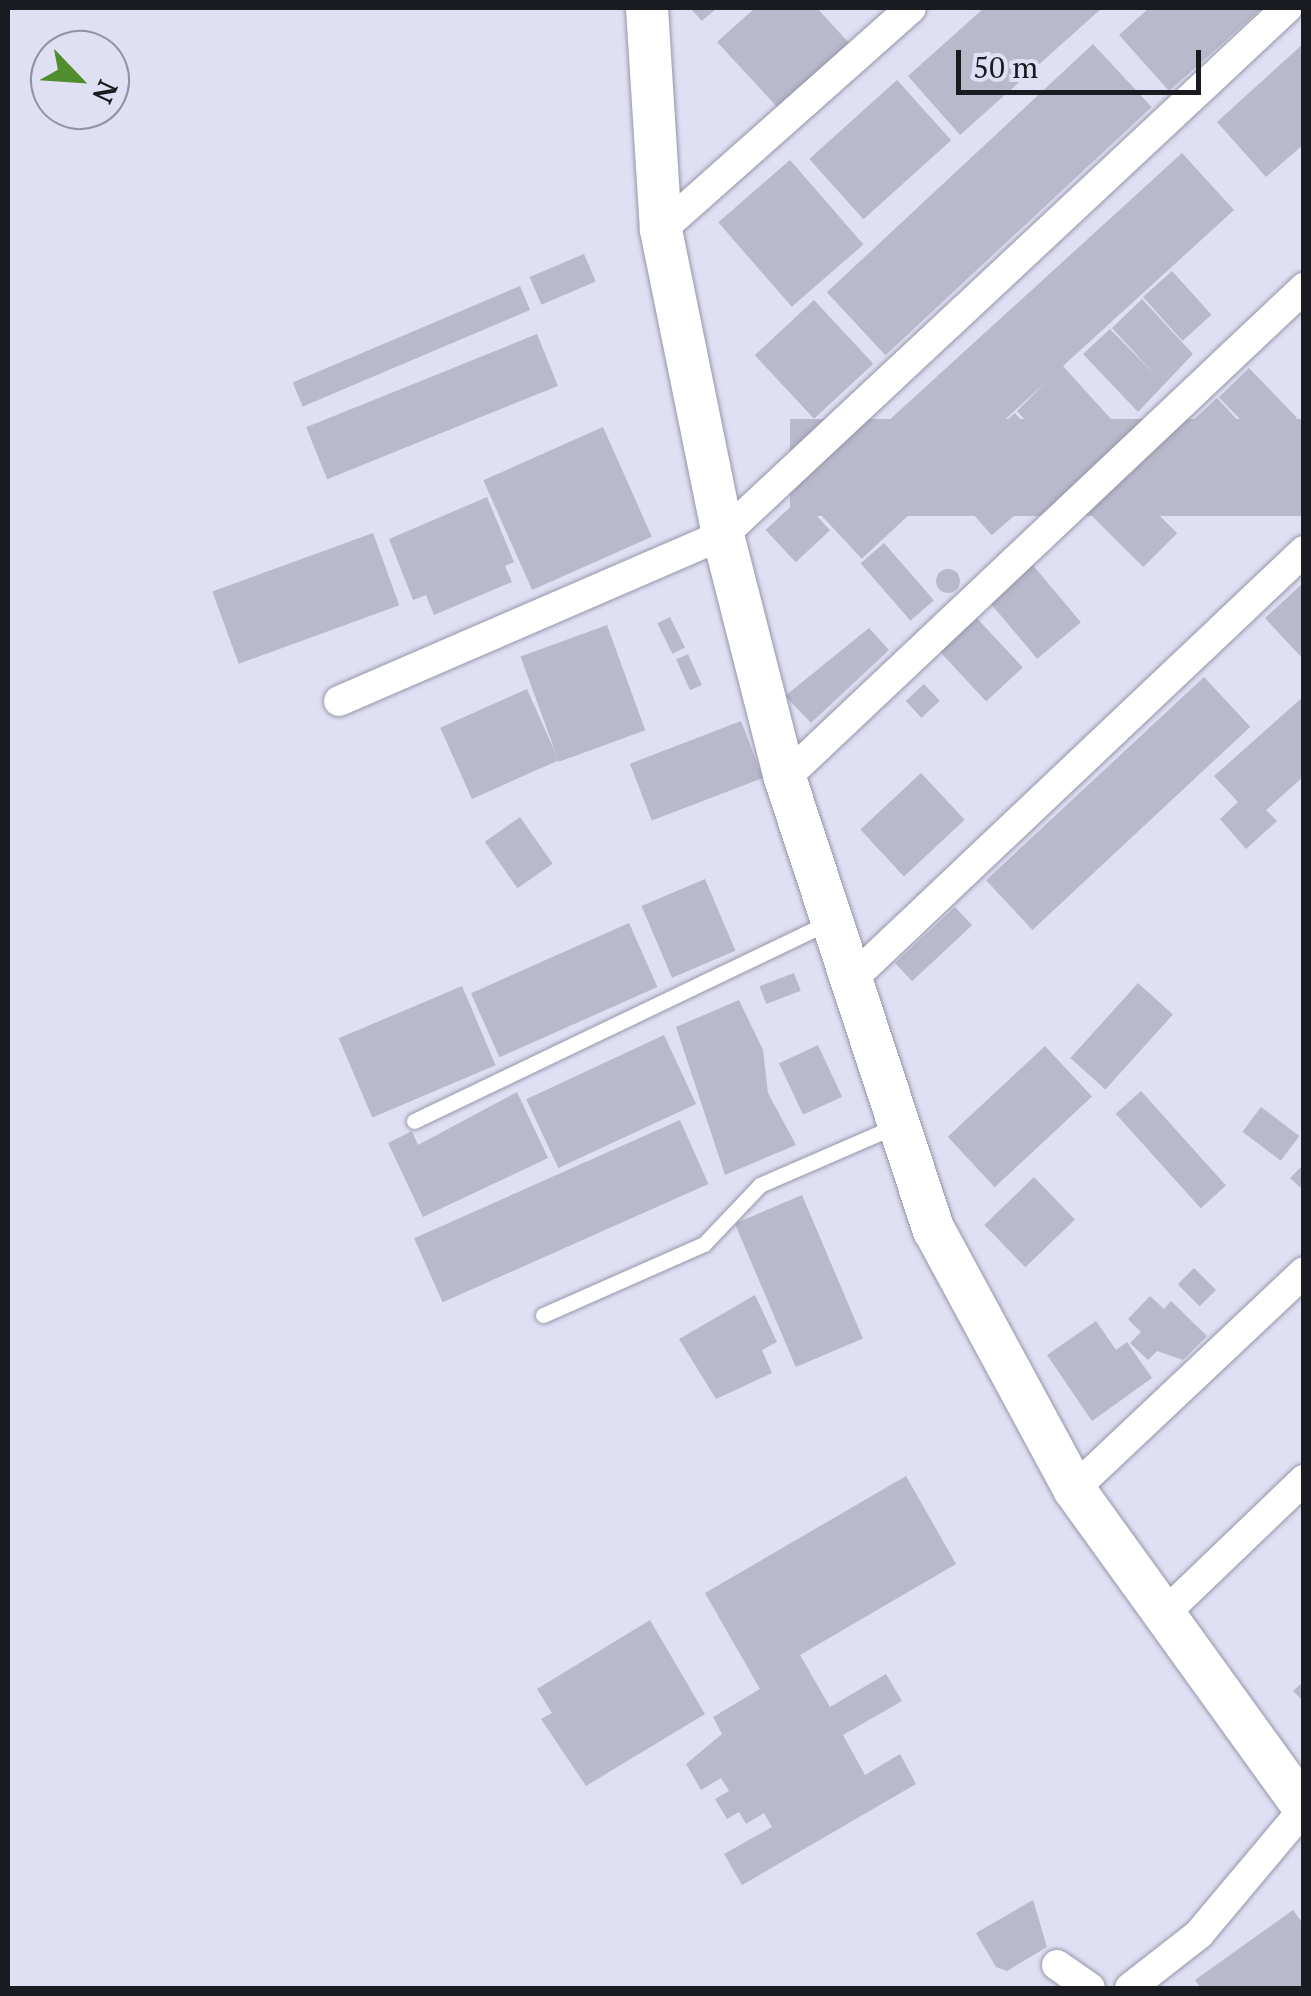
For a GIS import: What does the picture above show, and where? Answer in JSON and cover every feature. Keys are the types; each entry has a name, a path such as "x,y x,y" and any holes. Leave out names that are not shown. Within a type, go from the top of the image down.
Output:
{"street":[{"path":"647,8 660,230 722,535 785,778 934,1230 1074,1489 1304,1809 1198,1934 1130,1988"},
{"path":"660,230 911,8"},
{"path":"339,701 722,535 1287,8"},
{"path":"785,778 1304,288"},
{"path":"853,978 1304,551"},
{"path":"1074,1489 1304,1272"},
{"path":"1162,1615 1304,1480"},
{"path":"1056,1966 1090,1988"}],"lane":[{"path":"414,1121 834,920"},
{"path":"542,1315 704,1244 760,1185 898,1125"}],"building":[{"path":"690,8 717,8 702,21"},
{"path":"755,8 817,8 849,43 778,108 717,42"},
{"path":"984,8 1102,8 960,135 908,76"},
{"path":"1149,8 1262,8 1169,91 1119,35"},
{"path":"1304,43 1304,144 1266,177 1217,122"},
{"path":"1093,44 1152,107 885,355 827,292"},
{"path":"897,80 951,140 864,219 809,159"},
{"path":"1182,153 1234,210 1063,366 1119,428 1065,465 1017,411 1046,382 927,491 875,433"},
{"path":"790,160 863,245 792,307 718,222"},
{"path":"584,254 596,282 541,305 530,277"},
{"path":"1172,271 1211,315 1182,341 1143,297"},
{"path":"520,286 530,310 303,406 293,383"},
{"path":"1142,299 1193,354 1138,412 1083,354 1110,329 1155,375 1112,328"},
{"path":"814,300 873,364 814,419 755,355"},
{"path":"537,334 558,386 327,479 306,427"},
{"path":"1249,368 1297,418 1267,447 1219,397"},
{"path":"1217,398 1265,449 1239,473 1191,422"},
{"path":"1015,413 1067,473 1033,504 980,443"},
{"path":"790,419 1304,419 1304,516 790,516"},
{"path":"603,427 652,537 532,590 483,480"},
{"path":"859,437 921,504 862,559 800,492"},
{"path":"977,450 1026,506 992,535 943,480"},
{"path":"1122,478 1177,533 1143,567 1088,512"},
{"path":"487,497 514,562 505,566 512,582 434,615 426,595 413,600 389,539"},
{"path":"800,498 830,530 796,562 766,530"},
{"path":"373,533 399,605 239,664 212,591"},
{"path":"884,543 934,600 910,621 861,563"},
{"path":"1032,564 1081,622 1037,659 988,601"},
{"path":"948,569 960,581 948,593 936,581"},
{"path":"1304,582 1304,660 1265,618"},
{"path":"973,614 1023,667 986,701 936,648"},
{"path":"670,617 685,648 672,654 657,623"},
{"path":"607,625 645,730 559,762 521,656"},
{"path":"869,628 889,650 811,723 785,696"},
{"path":"688,654 702,685 690,690 676,659"},
{"path":"1204,677 1250,727 1032,930 986,880"},
{"path":"924,684 940,701 921,718 906,701"},
{"path":"527,689 559,760 472,799 440,728"},
{"path":"1304,696 1304,776 1266,810 1277,821 1246,849 1220,819 1238,802 1214,776"},
{"path":"741,721 763,778 652,821 630,764"},
{"path":"921,773 965,820 904,876 860,830"},
{"path":"520,817 553,864 517,888 485,842"},
{"path":"705,879 735,951 672,978 641,906"},
{"path":"955,907 972,925 912,981 895,963"},
{"path":"629,923 657,987 499,1057 471,993"},
{"path":"794,973 801,991 766,1004 759,986"},
{"path":"1138,983 1173,1014 1105,1090 1070,1058"},
{"path":"462,986 496,1065 372,1118 339,1038"},
{"path":"739,1000 763,1050 768,1093 796,1145 725,1175 676,1027"},
{"path":"664,1035 696,1104 558,1168 526,1099"},
{"path":"818,1045 842,1097 803,1115 779,1063"},
{"path":"1045,1046 1092,1096 995,1187 948,1137"},
{"path":"1141,1091 1226,1185 1201,1208 1116,1114"},
{"path":"517,1092 548,1158 423,1217 388,1143 412,1131 418,1145"},
{"path":"1261,1107 1299,1136 1281,1161 1242,1132"},
{"path":"680,1120 708,1184 443,1302 414,1238"},
{"path":"1304,1164 1304,1191 1290,1178"},
{"path":"1034,1177 1075,1219 1025,1267 984,1225"},
{"path":"802,1195 863,1339 796,1367 735,1224"},
{"path":"1194,1268 1216,1290 1200,1306 1178,1284"},
{"path":"755,1295 777,1342 762,1350 772,1373 716,1399 679,1339"},
{"path":"1150,1296 1164,1309 1171,1301 1207,1336 1183,1360 1157,1351 1148,1360 1130,1343 1141,1332 1128,1319"},
{"path":"1096,1321 1116,1350 1127,1342 1152,1378 1092,1421 1047,1355"},
{"path":"906,1476 956,1564 800,1655 830,1707 886,1674 902,1701 843,1735 865,1775 900,1754 916,1784 742,1885 724,1854 772,1827 764,1813 746,1824 739,1812 727,1819 715,1799 729,1791 721,1778 701,1790 686,1764 722,1734 713,1717 760,1689 705,1593"},
{"path":"650,1620 705,1714 586,1786 541,1719 552,1713 537,1689"},
{"path":"1304,1681 1304,1702 1293,1691"},
{"path":"1033,1900 1047,1947 1007,1971 996,1967 976,1933"},
{"path":"1293,1910 1304,1925 1304,1988 1201,1988 1195,1980"}]}
